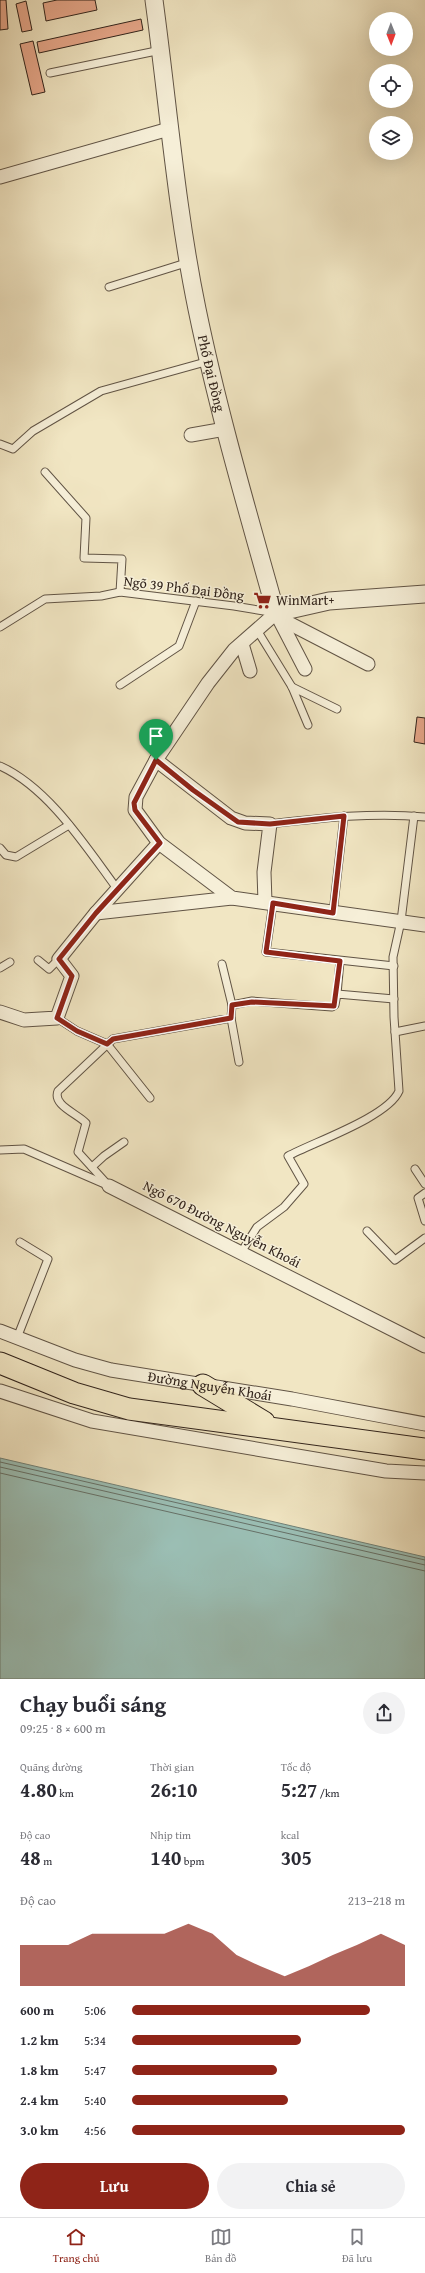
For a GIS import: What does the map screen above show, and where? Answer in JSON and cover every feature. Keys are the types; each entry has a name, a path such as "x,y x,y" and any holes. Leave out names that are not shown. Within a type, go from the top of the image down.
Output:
{"main road":[{"path":"0,1363 74,1393 129,1409 425,1449"},
{"path":"203,1385 271,1427"}],"street":[{"name":"Phố Đại Đồng","path":"154,0 169,129 189,262 209,361 225,429 277,615"},
{"path":"0,177 169,129"},
{"path":"191,435 225,429"},
{"path":"232,898 160,843 135,810 134,803 156,760 208,683 234,650 277,615 329,601 425,594"},
{"path":"277,615 368,664"},
{"path":"277,615 305,669"},
{"path":"242,644 250,672"},
{"path":"156,760 231,818 245,823 270,824 264,872 269,903"},
{"path":"0,1012 24,1020 57,1018 72,976 59,959 96,913 160,843"},
{"path":"96,913 232,898 425,925"},
{"name":"Ngõ 670 Đường Nguyễn Khoái","path":"109,1186 242,1251 425,1346"},
{"name":"Đường Nguyễn Khoái","path":"0,1331 75,1360 112,1370 425,1424"},
{"path":"0,1391 92,1421 386,1471 425,1473"}],"lane":[{"path":"50,73 161,50"},
{"path":"109,287 189,262"},
{"path":"0,444 13,449 33,431 101,391 209,361"},
{"path":"45,472 86,518 84,558 122,559 120,592"},
{"name":"Ngõ 39 Phố Đại Đồng","path":"0,627 45,599 101,596 120,592 196,601 277,615"},
{"path":"120,685 179,646 196,601"},
{"path":"257,630 292,687 308,725"},
{"path":"292,687 337,709"},
{"path":"0,766 16,773 33,787 69,825 118,890"},
{"path":"333,913 344,816"},
{"path":"270,824 344,816 425,817"},
{"path":"242,1251 257,1227 284,1207 304,1184 288,1156 368,1118 396,1099 399,1091 395,1032 393,957 401,921 414,816"},
{"path":"0,848 6,855 16,857 69,825"},
{"path":"269,903 266,952 394,966"},
{"path":"38,960 50,969 59,959"},
{"path":"232,1005 252,1002 335,1005 340,961"},
{"path":"0,968 10,962"},
{"path":"222,964 232,1005 231,1018 239,1062"},
{"path":"337,994 394,999"},
{"path":"57,1018 77,1031 107,1044 150,1098"},
{"path":"109,1186 78,1152 86,1123 58,1102 56,1095 58,1091 113,1039 231,1018"},
{"path":"395,1032 425,1026"},
{"path":"92,1168 104,1156 124,1142"},
{"name":"Ngõ 670 Đường Nguyễn Khoái","path":"0,1150 24,1149 109,1186"},
{"path":"415,1169 425,1184"},
{"path":"425,1193 418,1198 425,1221"},
{"path":"367,1231 395,1260 425,1238"},
{"path":"17,1338 48,1259 20,1242"}],"water":[{"path":"0,1458 425,1557 425,1679 0,1679"}],"building":[{"path":"0,0 6,0 8,29 0,30"},
{"path":"57,0 95,0 97,10 46,21 43,3"},
{"path":"26,1 32,30 22,32 16,4"},
{"path":"141,19 143,30 39,53 37,42"},
{"path":"33,41 45,92 32,95 20,44"},
{"path":"417,717 425,718 425,744 414,742"}],"place":[{"name":"WinMart+","path":"263,600"}],"route":[{"path":"156,760 193,790 238,822 270,824 344,816 333,913 273,903 266,952 340,961 336,1003 334,1006 252,1002 232,1005 231,1018 113,1039 107,1044 77,1031 57,1018 72,976 68,968 59,959 96,913 160,843 135,810 134,803 156,760"}]}
